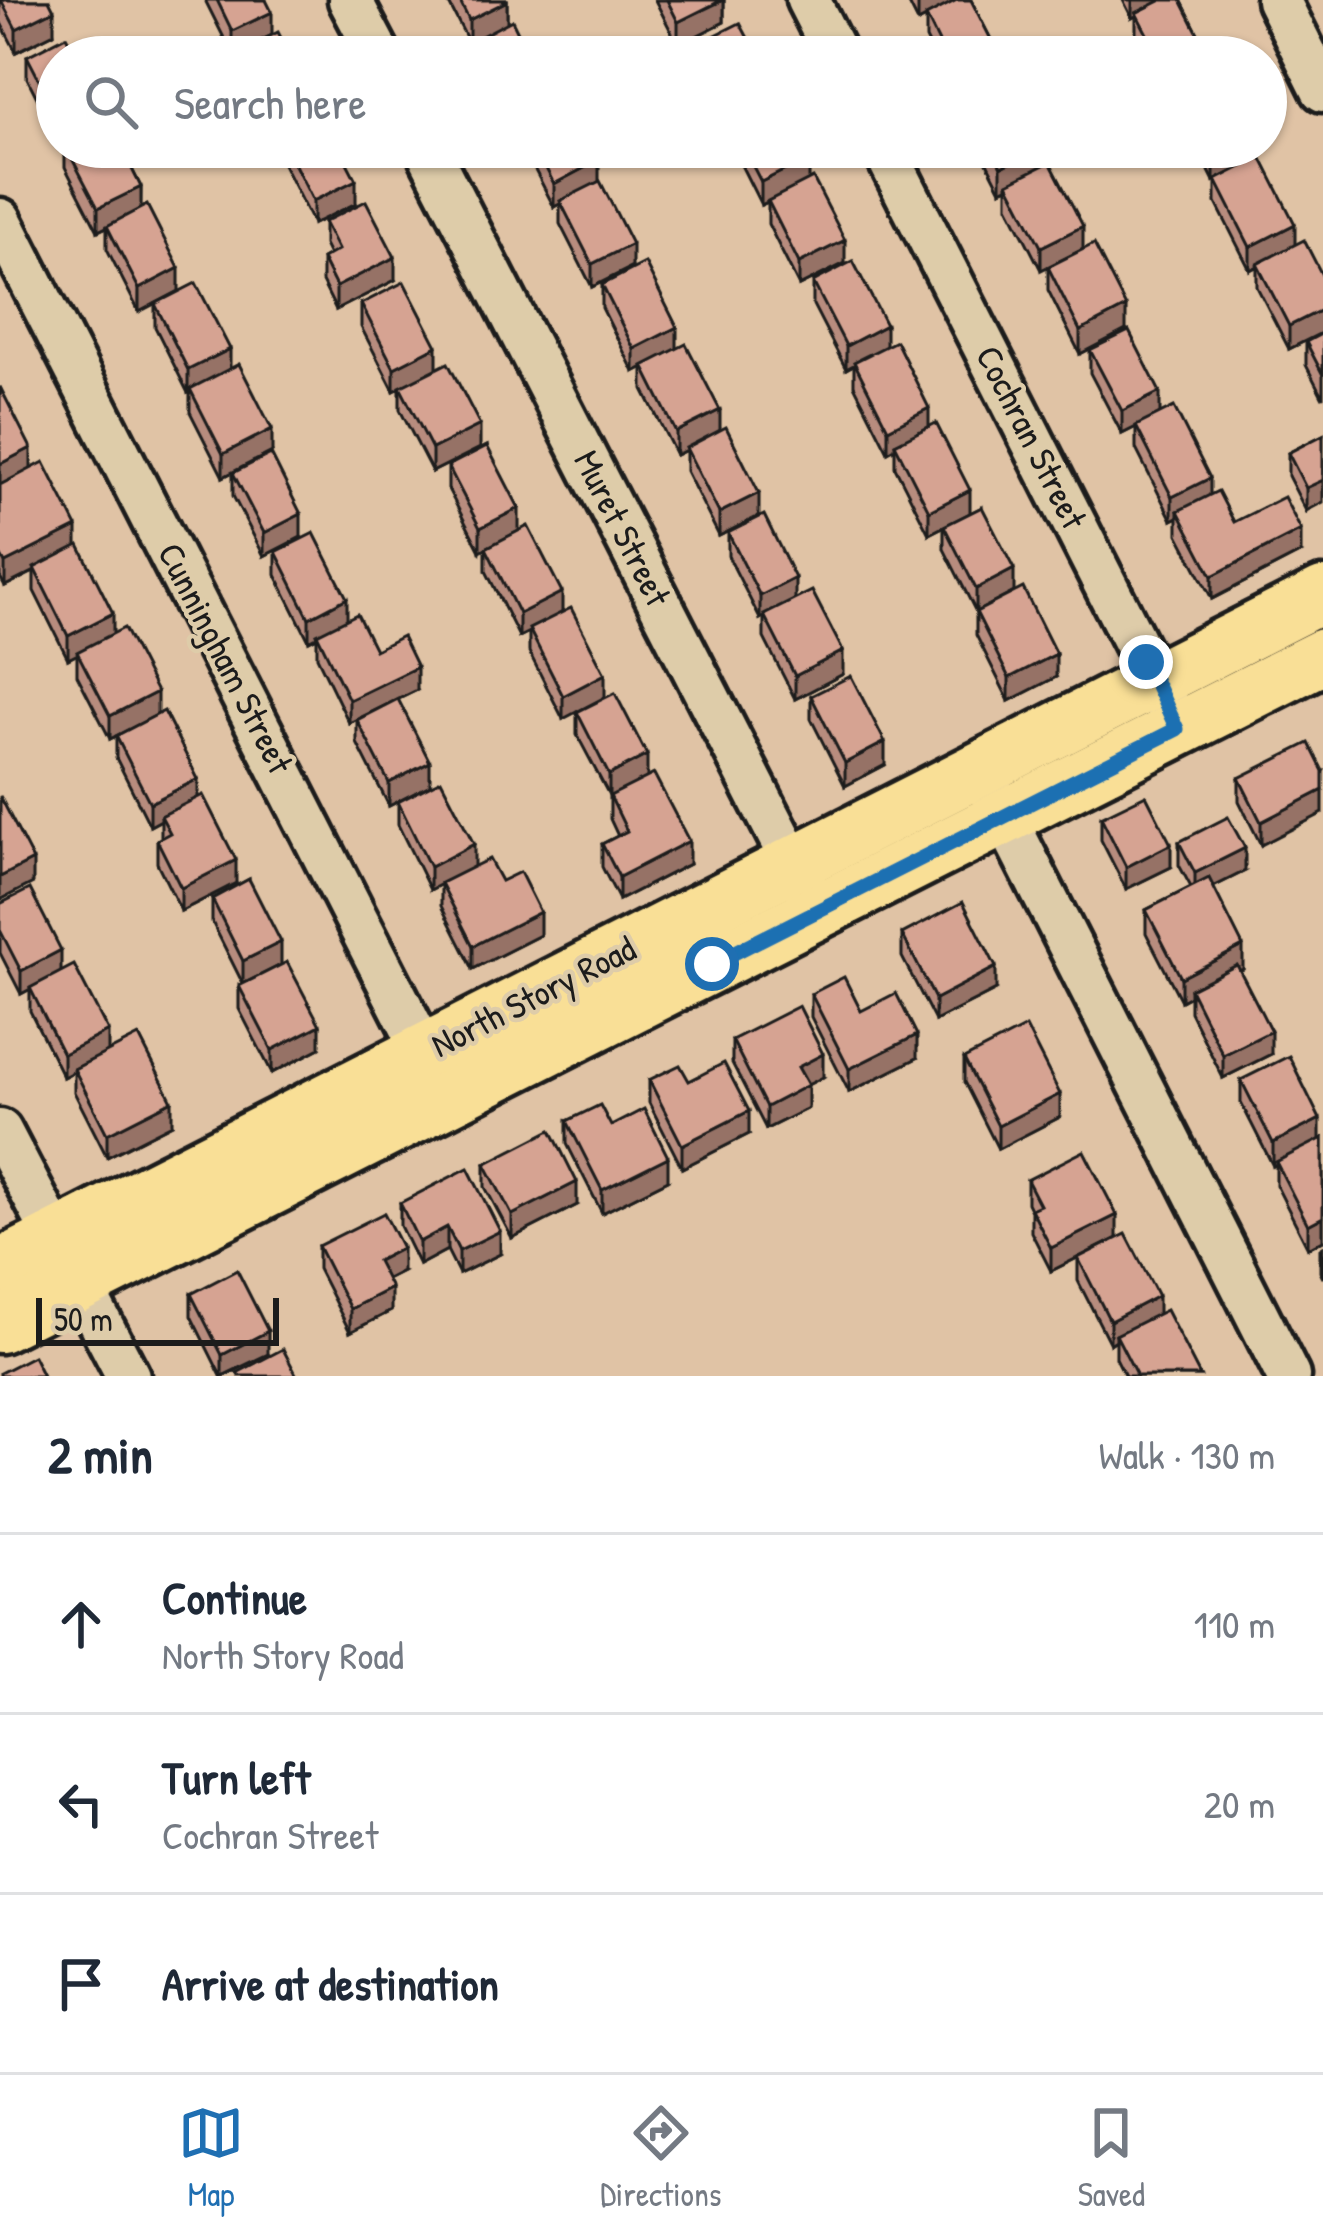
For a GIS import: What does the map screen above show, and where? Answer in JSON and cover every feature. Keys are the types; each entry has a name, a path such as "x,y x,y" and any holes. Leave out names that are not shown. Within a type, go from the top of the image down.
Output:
{"main road":[{"name":"North Story Road","path":"436,1075 793,861 1323,595"},
{"name":"North Story Road","path":"0,1325 67,1262 436,1075 817,910 1323,656"},
{"name":"North Story Road","path":"0,1267 67,1262"}],"street":[{"path":"350,0 369,36"},
{"path":"808,0 826,36"},
{"path":"1278,0 1323,90"},
{"name":"Muret Street","path":"437,168 817,910"},
{"name":"Cochran Street","path":"894,168 1177,729"},
{"name":"Cunningham Street","path":"0,220 436,1075"},
{"path":"979,767 1288,1376"},
{"path":"0,1131 128,1376"}],"building":[{"path":"1,0 49,0 54,10 16,29"},
{"path":"217,0 266,0 272,12 232,31"},
{"path":"459,0 507,0 507,1 469,20"},
{"path":"667,0 722,0 678,22"},
{"path":"957,0 971,0 989,36 936,36 926,16"},
{"path":"1162,0 1181,0 1199,36 1148,36 1136,13"},
{"path":"512,20 520,36 482,36"},
{"path":"740,23 747,36 714,36"},
{"path":"36,51 36,73 27,56"},
{"path":"77,168 132,168 141,187 98,208"},
{"path":"296,168 350,168 356,180 313,201"},
{"path":"546,168 584,168 554,184"},
{"path":"754,168 789,168 761,182"},
{"path":"1038,168 1053,168 1083,226 1041,247 1008,183"},
{"path":"1239,168 1267,168 1295,224 1250,247 1216,180"},
{"path":"813,178 845,240 799,263 768,201"},
{"path":"600,181 632,244 592,264 560,201"},
{"path":"366,201 395,257 336,287 322,259 338,250 324,222"},
{"path":"147,205 179,268 139,289 107,226"},
{"path":"1304,240 1323,277 1323,309 1289,326 1257,264"},
{"path":"1094,244 1126,307 1080,331 1048,267"},
{"path":"853,261 886,325 846,346 813,282"},
{"path":"645,263 677,327 634,349 602,285"},
{"path":"404,282 437,346 394,368 361,304"},
{"path":"196,283 230,349 188,370 155,304"},
{"path":"1129,331 1160,392 1122,411 1090,350"},
{"path":"1323,333 1323,375 1306,342"},
{"path":"896,341 929,408 888,429 854,362"},
{"path":"686,344 720,410 676,432 643,366"},
{"path":"448,363 480,425 432,449 400,387"},
{"path":"239,364 272,429 223,454 190,389"},
{"path":"0,387 31,448 0,464"},
{"path":"1174,407 1210,478 1172,497 1136,426"},
{"path":"936,423 970,490 929,511 895,444"},
{"path":"726,427 759,493 719,513 686,448"},
{"path":"1323,435 1323,480 1306,488 1288,453"},
{"path":"487,446 519,508 480,528 448,466"},
{"path":"271,454 301,514 264,533 233,473"},
{"path":"44,462 77,527 5,563 0,554 0,485"},
{"path":"1218,491 1234,522 1284,497 1301,530 1212,576 1178,511"},
{"path":"982,507 1014,569 976,589 944,526"},
{"path":"764,515 795,578 760,596 728,533"},
{"path":"528,526 562,592 519,614 486,548"},
{"path":"314,533 347,598 309,618 276,552"},
{"path":"79,545 113,613 68,636 34,568"},
{"path":"1023,588 1056,654 1009,678 976,612"},
{"path":"812,591 843,651 795,676 764,615"},
{"path":"571,608 605,674 563,696 529,629"},
{"path":"357,614 375,650 402,636 417,667 349,700 317,634"},
{"path":"124,628 157,692 110,716 77,652"},
{"path":"851,676 885,742 845,763 811,696"},
{"path":"615,693 647,755 609,775 577,712"},
{"path":"398,699 430,762 389,783 357,720"},
{"path":"164,711 198,779 150,803 116,736"},
{"path":"1309,743 1323,771 1323,790 1261,822 1239,778"},
{"path":"654,774 689,841 619,877 602,844 627,831 610,796"},
{"path":"441,780 474,844 430,867 398,802"},
{"path":"203,795 236,860 181,888 157,840 170,833 161,816"},
{"path":"1146,795 1171,844 1126,867 1101,817"},
{"path":"0,796 33,860 0,877"},
{"path":"1228,817 1245,848 1195,873 1179,842"},
{"path":"489,859 501,881 520,872 540,912 473,946 441,883"},
{"path":"1209,878 1243,946 1181,978 1146,910"},
{"path":"249,879 281,942 243,961 212,899"},
{"path":"30,889 61,950 21,971 0,930 0,904"},
{"path":"963,902 996,967 935,999 902,934"},
{"path":"287,962 320,1025 272,1050 239,986"},
{"path":"74,965 108,1031 63,1054 30,988"},
{"path":"1237,965 1271,1031 1223,1055 1190,989"},
{"path":"844,977 861,1011 896,993 917,1035 849,1069 811,994"},
{"path":"799,1006 823,1054 798,1067 808,1085 766,1107 732,1040"},
{"path":"1026,1027 1060,1094 998,1126 964,1059"},
{"path":"139,1036 172,1101 107,1134 74,1069"},
{"path":"1289,1056 1320,1119 1273,1143 1241,1080"},
{"path":"724,1063 749,1111 682,1145 649,1080 680,1065 689,1081"},
{"path":"600,1105 611,1126 644,1109 668,1157 602,1190 567,1121"},
{"path":"551,1130 577,1182 512,1215 485,1164"},
{"path":"1323,1138 1323,1217 1308,1225 1276,1162"},
{"path":"1084,1151 1117,1215 1051,1248 1031,1209 1040,1205 1027,1180"},
{"path":"468,1168 500,1231 459,1251 447,1227 419,1242 400,1203"},
{"path":"384,1213 402,1248 377,1261 391,1288 350,1309 318,1246"},
{"path":"1126,1234 1158,1296 1110,1321 1078,1258"},
{"path":"237,1270 268,1331 222,1355 191,1294"},
{"path":"1166,1310 1200,1376 1137,1376 1116,1335"},
{"path":"283,1349 297,1376 237,1373"},
{"path":"33,1356 43,1376 0,1376 0,1373"}],"route":[{"path":"712,964 1177,729 1146,662"}]}
